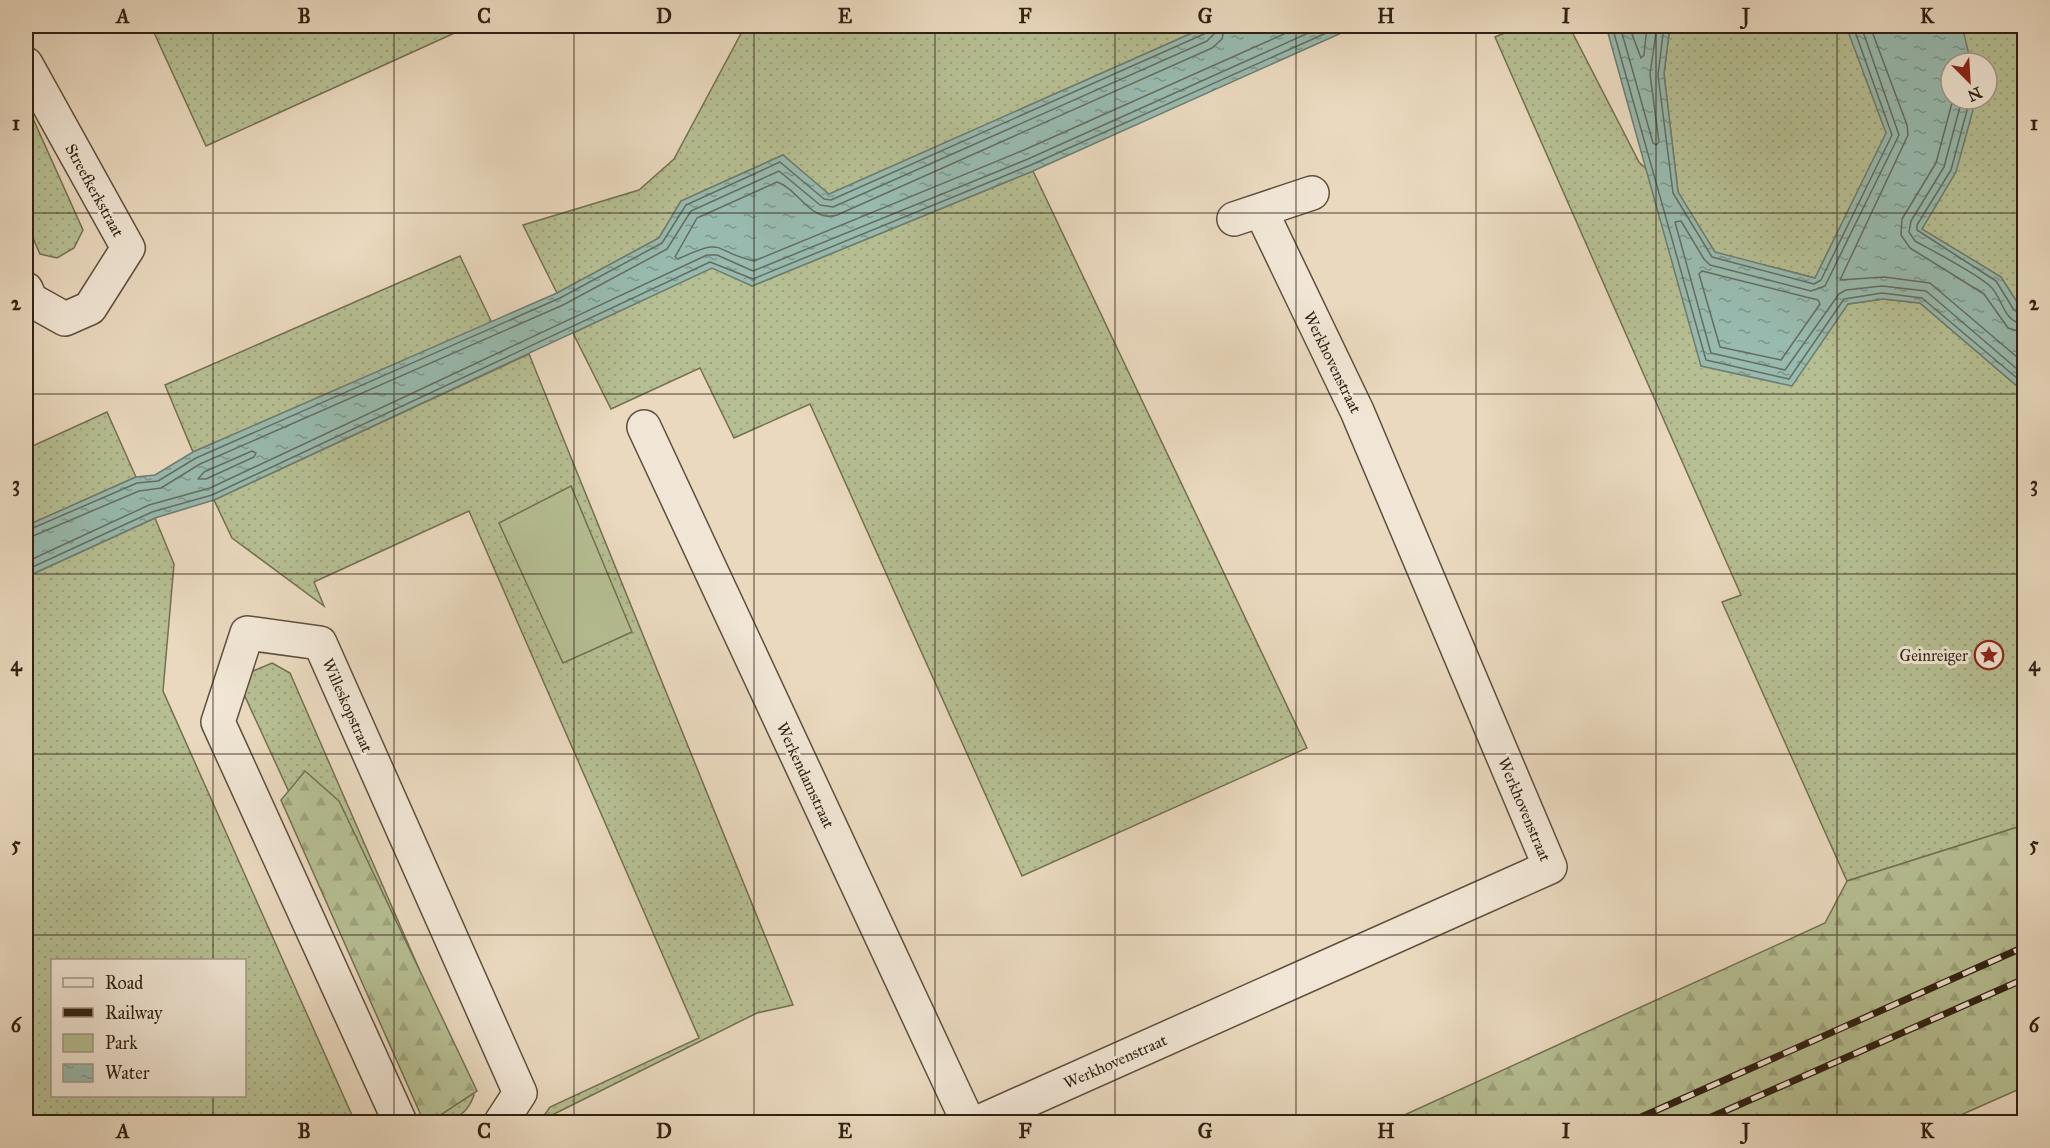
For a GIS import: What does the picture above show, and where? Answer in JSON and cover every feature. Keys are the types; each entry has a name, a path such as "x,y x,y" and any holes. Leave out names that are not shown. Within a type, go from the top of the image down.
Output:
{"street":[{"name":"Streefkerkstraat","path":"26,64 128,248 90,308 65,319 31,300 26,289"},
{"name":"Werkhovenstraat","path":"979,1122 1550,867 1357,411 1247,215 1312,193"},
{"name":"Werkendamstraat","path":"644,427 968,1122"},
{"name":"Willeskopstraat","path":"400,1122 218,722 247,633 320,643 520,1094 501,1122"}],"green space":[{"path":"151,26 470,26 206,146"},
{"path":"745,26 1208,26 828,195 783,155 681,201 659,238 557,293 523,225 639,190 674,159"},
{"path":"1522,26 1569,26 1639,162 1688,210 1678,192 1664,74 1670,26 2024,26 2024,313 2001,277 1858,191 1815,278 1764,265 1848,304 1883,299 1920,303 2024,392 2024,825 1847,881 1722,602 1741,595 1495,37"},
{"path":"26,103 83,230 74,248 57,258 40,254 26,222"},
{"path":"1033,171 1307,748 1022,876 810,404 734,438 700,368 611,409 573,333 713,267 752,286"},
{"path":"460,256 492,323 193,452 165,385"},
{"path":"529,354 793,1005 757,1013 540,1121 550,1107 699,1038 469,511 314,582 324,606 232,538 214,500"},
{"path":"107,412 136,477 26,526 26,449"},
{"path":"571,486 632,632 563,663 499,523"},
{"path":"155,518 174,564 163,691 355,1122 26,1122 26,577"},
{"path":"272,663 290,673 474,1095 466,1110 458,1117 441,1122 242,690 253,671"},
{"path":"305,771 339,801 477,1091 430,1122 424,1122 281,800"},
{"path":"2024,825 2024,1087 1945,1122 1389,1122 1825,923 1847,881"}],"water":[{"path":"1208,26 1357,26 1033,171 752,286 712,268 214,500 155,518 26,577 26,526 136,477 155,475 193,452 557,293 659,238 681,201 783,155 829,194"},
{"path":"1606,26 1670,26 1664,74 1678,192 1715,252 1815,278 1886,133 1846,26 1962,26 1968,51 1939,51 1939,111 1973,111 1956,172 1922,229 2001,277 2024,313 2024,392 1920,303 1883,299 1848,304 1792,386 1701,366"}],"railway":[{"path":"1630,1122 2024,947"},
{"path":"1700,1122 2024,979"}],"place":[{"name":"Geinreiger","path":"1989,655"}]}
